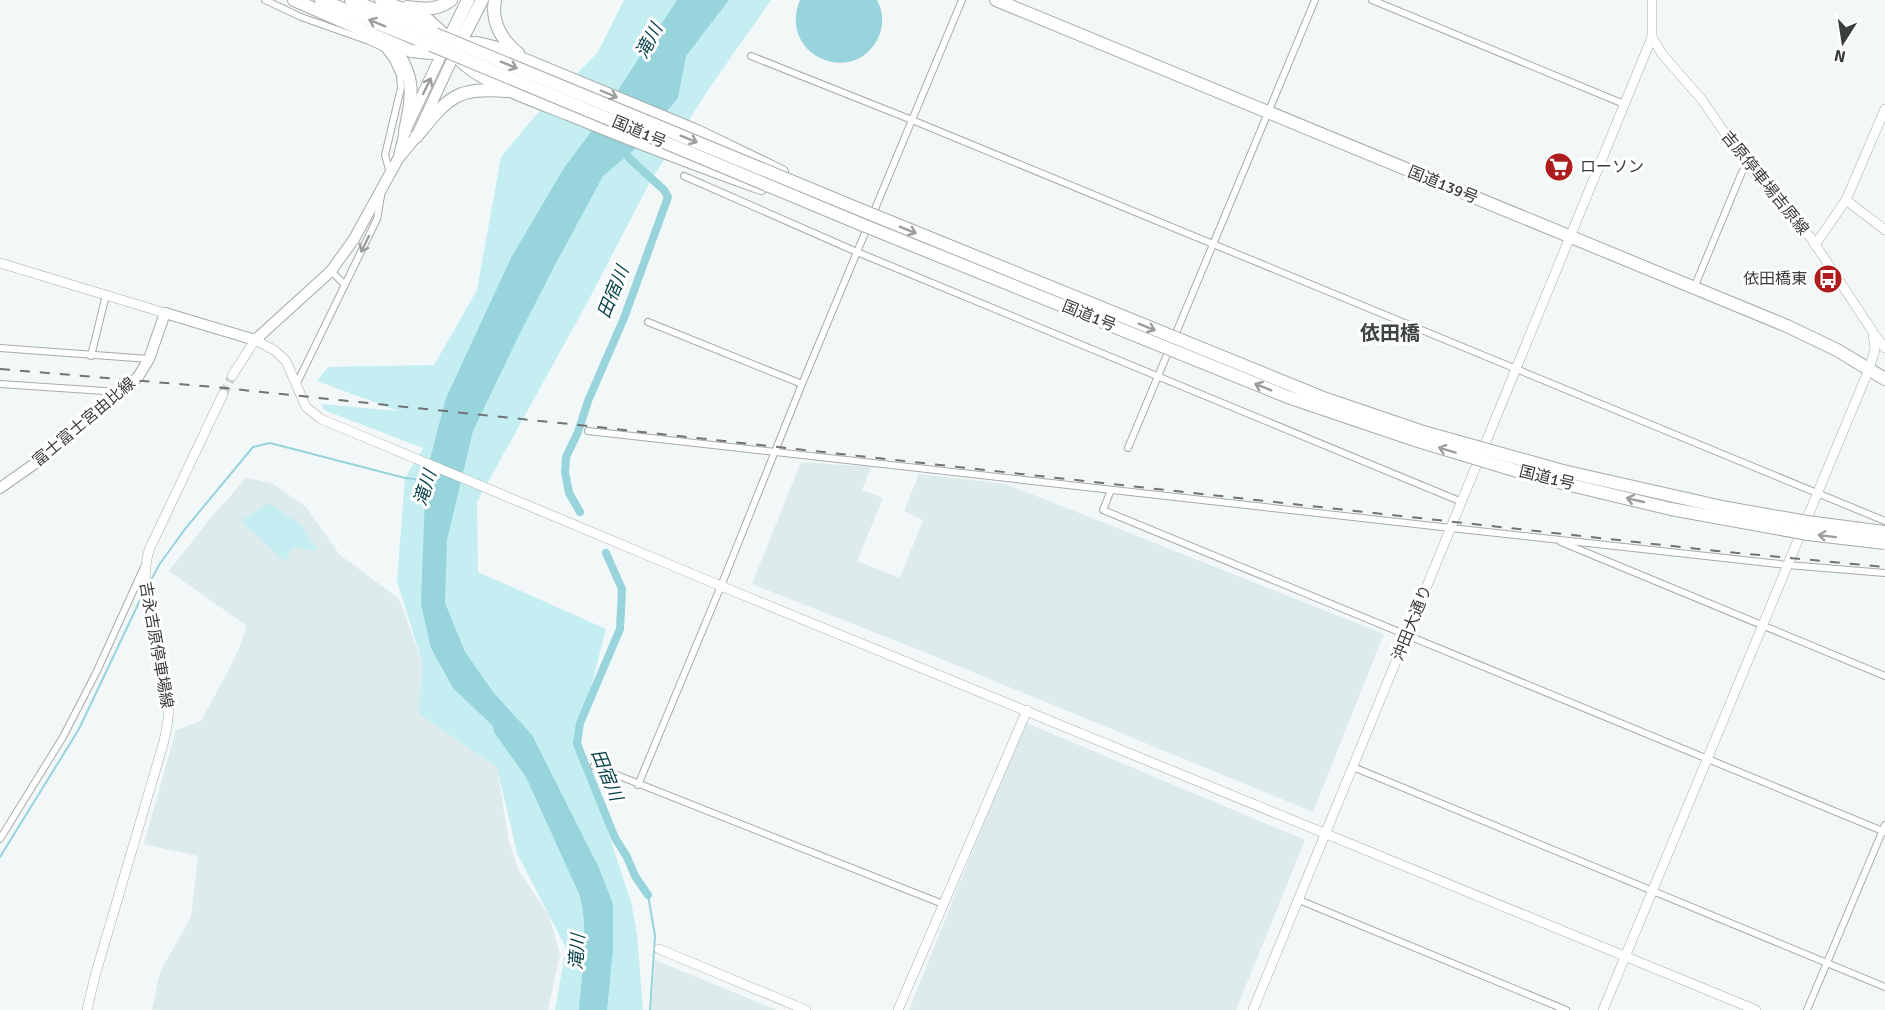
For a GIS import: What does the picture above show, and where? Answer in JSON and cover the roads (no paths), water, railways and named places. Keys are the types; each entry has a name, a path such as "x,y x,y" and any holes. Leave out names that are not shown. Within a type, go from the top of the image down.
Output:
{"highway":[{"name":"国道1号","path":"321,0 859,217 1326,399 1420,431 1522,461 1662,495 1807,522 1885,532"},
{"name":"国道1号","path":"351,0 1288,398 1537,477 1671,509 1808,534 1885,543"},
{"path":"381,0 428,20 452,47 462,63 477,74 542,104 684,161 859,217"},
{"path":"394,5 426,9 442,7 451,0"},
{"path":"452,47 468,0"},
{"path":"452,47 482,0"},
{"path":"495,0 493,10 496,25 503,38 528,61"},
{"name":"国道139号","path":"996,0 1787,326 1837,350 1885,380"},
{"path":"300,2 411,51 430,53 477,43 494,47 697,131 859,217"},
{"path":"390,42 404,60 409,73 410,134"},
{"path":"410,134 438,110 465,92 483,89 516,92"}],"main road":[{"path":"165,313 255,340 331,271 354,238 382,189 452,47"},
{"name":"富士富士宮由比線","path":"0,488 37,462 138,377 149,359 165,313"}],"street":[{"path":"265,0 301,17 384,48 393,60 401,88 385,154 390,174"},
{"path":"639,784 962,0"},
{"path":"1128,448 1315,0"},
{"path":"1372,0 1624,104"},
{"path":"1652,0 1652,37"},
{"name":"沖田大通り","path":"1253,1010 1652,37"},
{"name":"吉原停車場吉原線","path":"1652,37 1662,54 1701,100 1748,165 1815,245 1885,348"},
{"path":"751,56 912,120 1885,521"},
{"path":"1815,245 1846,200 1885,109"},
{"path":"1694,288 1742,172 1748,165"},
{"path":"684,176 857,252 1462,502"},
{"path":"297,383 377,219 382,189"},
{"path":"1846,200 1885,230"},
{"path":"0,263 165,313"},
{"path":"331,271 345,285"},
{"path":"91,356 106,295"},
{"path":"648,322 802,384"},
{"path":"1603,1010 1869,369 1875,350 1873,332"},
{"path":"232,376 255,340 274,350 286,361 306,407 321,419 721,586 1756,1010"},
{"path":"0,348 149,359"},
{"path":"0,384 121,392"},
{"name":"吉永吉原停車場線","path":"87,1010 164,741 168,719 168,700 146,606 143,583 145,565 149,549 223,394"},
{"path":"588,431 1788,565 1885,573"},
{"path":"1111,490 1103,510 1707,759 1884,829 1807,1010"},
{"path":"1553,538 1885,676"},
{"path":"0,839 63,737 97,671 145,565"},
{"path":"898,1010 1027,710"},
{"path":"594,766 943,904"},
{"path":"1353,767 1885,987"},
{"path":"1299,900 1566,1010"},
{"path":"659,949 806,1010"}],"water":[{"name":"滝川","path":"677,0 729,0 686,56 678,98 634,150 603,176 555,265 473,431 447,540 445,603 465,652 493,692 532,735 599,868 613,904 613,949 607,1010 579,1010 584,938 580,896 526,777 494,732 493,726 453,688 431,648 421,604 425,494 421,483 429,463 446,398 512,256 564,168 588,136"},
{"path":"800,0 877,0 882,18 879,36 868,52 853,61 837,63 822,59 809,50 799,37 796,20"}],"waterway":[{"name":"田宿川","path":"580,512 569,493 565,472 566,457 624,318 668,197 664,190 629,158 621,147"},
{"name":"滝川","path":"149,584 159,565 185,529 253,447 270,443 405,478 423,480"},
{"name":"田宿川","path":"606,553 622,589 620,629 580,723 577,744 615,838 648,895"},
{"path":"0,857 79,729 143,594"},
{"name":"田宿川","path":"648,895 655,936 650,1010"}],"tunnel":[{"path":"223,394 232,376"}],"railway":[{"path":"0,369 214,387 579,425 1717,551 1885,567"}],"place":[{"name":"ローソン","path":"1559,167"},
{"name":"依田橋東","path":"1828,279"}],"district":[{"name":"依田橋","path":"1390,333"}]}
